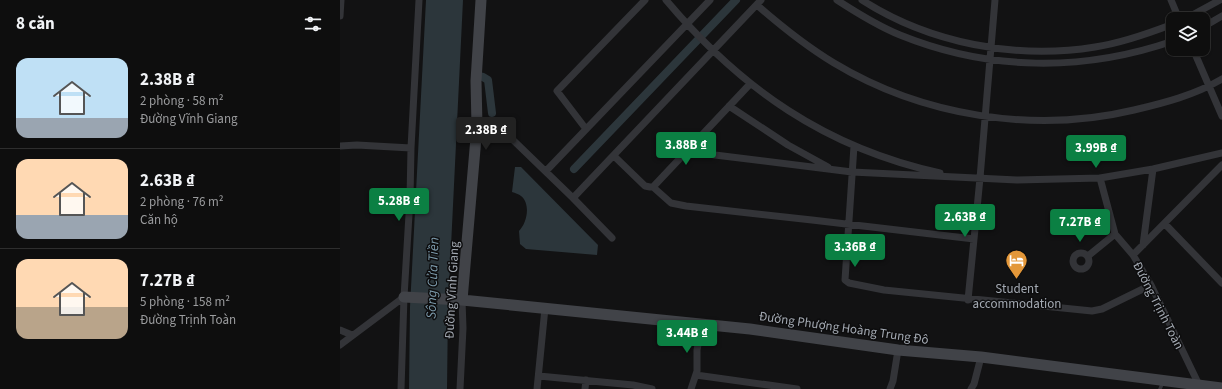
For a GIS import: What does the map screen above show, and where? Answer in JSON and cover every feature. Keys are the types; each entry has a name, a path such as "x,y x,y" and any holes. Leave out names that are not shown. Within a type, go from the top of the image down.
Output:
{"street":[{"path":"340,16 341,0"},
{"path":"401,389 407,297 411,148 419,0"},
{"name":"Đường Vĩnh Giang","path":"460,389 463,328 458,299 477,126 476,81 481,0"},
{"path":"586,129 557,91 645,0"},
{"path":"666,0 713,51 750,84 804,121 854,146 904,164 968,178"},
{"path":"546,171 689,26 710,0"},
{"path":"837,0 862,16 900,35 940,49 990,60 1022,64 1065,64 1106,59 1148,50 1166,44"},
{"path":"862,0 876,9 917,28 960,42 1005,50 1050,52 1094,47 1138,37 1166,27"},
{"path":"968,300 980,178 994,0"},
{"path":"1171,0 1176,12"},
{"path":"1198,12 1220,0"},
{"path":"573,198 759,2 794,36 834,63 878,86 924,102 971,114 1019,120 1068,120 1116,115 1163,104 1209,87 1222,79"},
{"path":"1210,23 1222,16"},
{"path":"1196,56 1222,116"},
{"path":"614,156 645,186 653,186 750,84"},
{"path":"729,106 809,158 833,169"},
{"path":"477,126 507,136 518,145 546,171 612,238"},
{"path":"340,146 357,145 411,148"},
{"path":"854,146 845,280 849,283 884,290 968,300 1092,311 1102,309 1151,285"},
{"path":"689,149 714,155 852,172 1024,180 1100,178 1152,169 1222,153"},
{"path":"1133,254 1165,224 1222,165"},
{"path":"1143,245 1152,169"},
{"name":"Đường Trịnh Toàn","path":"1100,178 1115,234 1133,254 1151,285 1200,387"},
{"path":"653,186 671,203 974,239"},
{"path":"1165,224 1222,283"},
{"path":"1088,256 1115,234"},
{"path":"340,345 407,297"},
{"name":"Đường Phượng Hoàng Trung Đô","path":"407,297 458,299 750,329 898,350 981,356 1162,385 1222,388"},
{"path":"537,389 545,308"},
{"path":"691,389 698,367 697,350 702,324"},
{"path":"340,330 352,335"},
{"path":"890,389 893,381 898,350"},
{"path":"975,387 981,356"},
{"path":"696,375 796,389"},
{"path":"539,376 586,380 652,389"},
{"path":"585,389 586,380"},
{"path":"740,389 742,381"}],"water":[{"name":"Sông Cửa Tiền","path":"426,0 463,0 448,308 447,389 409,389 410,307"},
{"path":"515,167 521,167 598,245 597,255 526,249 520,244 519,231 526,219 527,208 524,199 518,194 512,192"}],"waterway":[{"path":"574,169 736,0"},
{"path":"479,76 488,80 492,113"}],"place":[{"name":"Student accommodation","path":"1017,280"}]}
